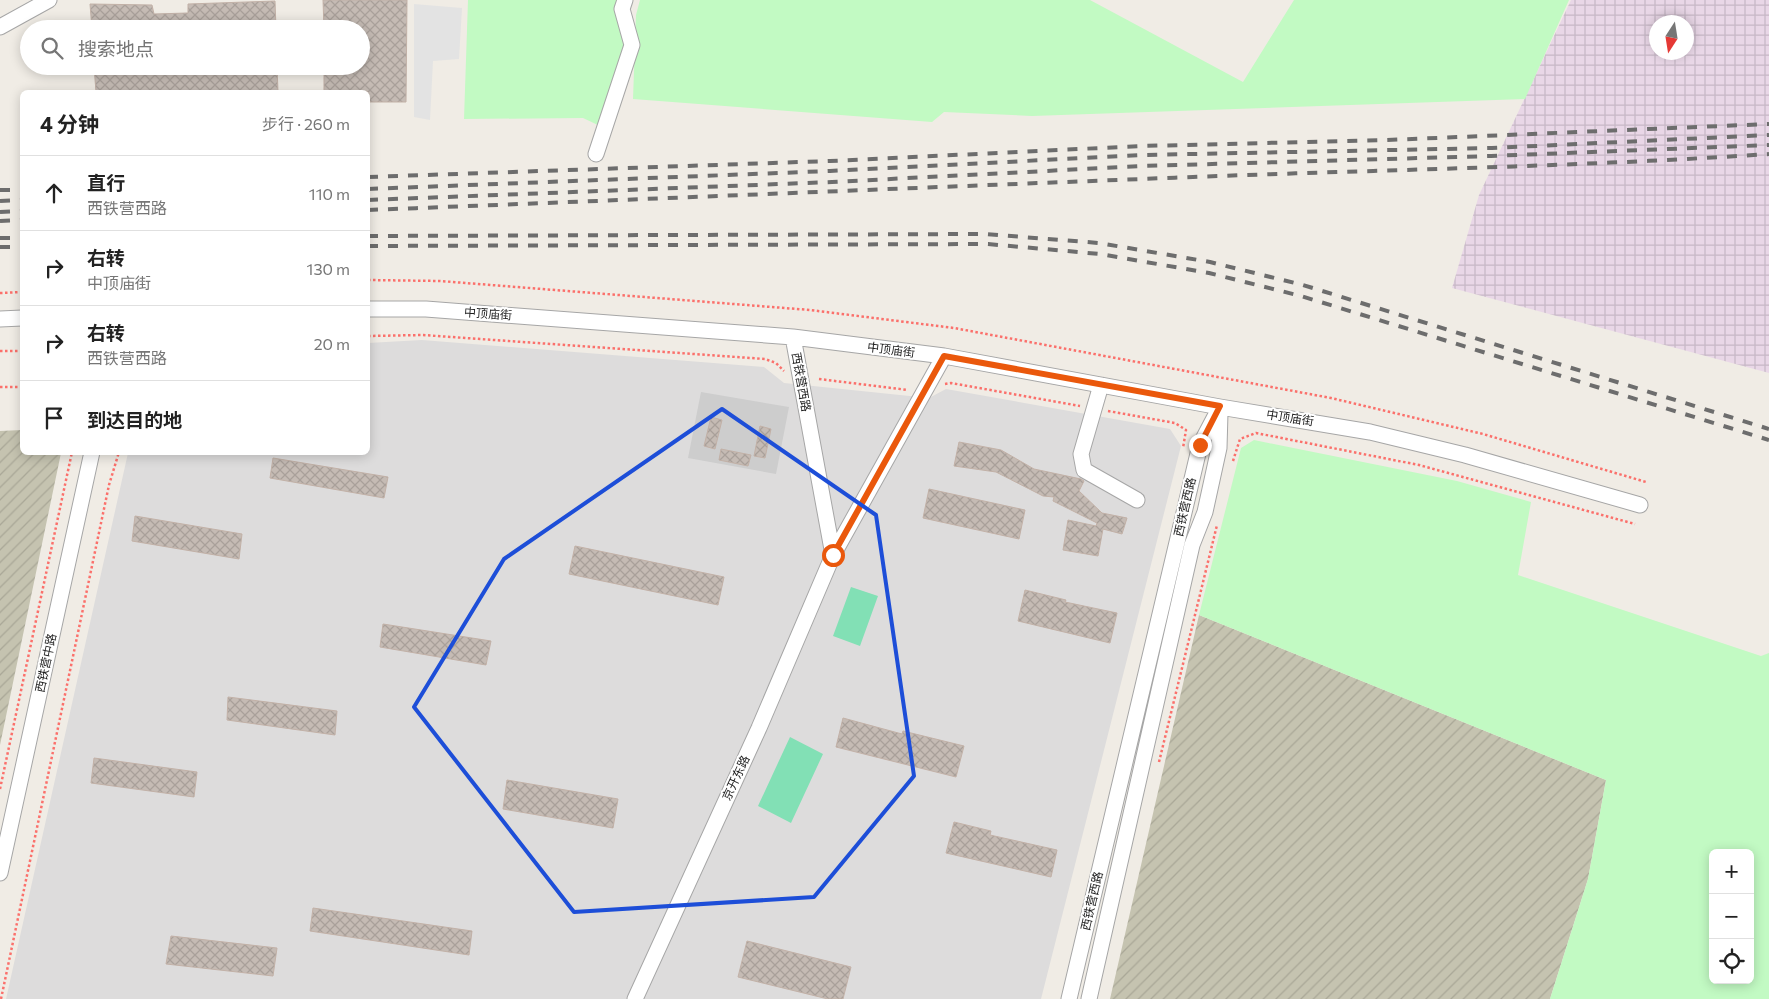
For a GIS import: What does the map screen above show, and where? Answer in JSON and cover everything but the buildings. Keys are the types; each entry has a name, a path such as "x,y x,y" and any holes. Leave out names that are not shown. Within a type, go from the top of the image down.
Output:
{"street":[{"path":"0,27 49,0"},
{"path":"596,154 632,45 622,9 624,0"},
{"name":"中顶庙街","path":"370,309 426,309 793,338 944,356 1370,432 1465,455 1640,505"},
{"path":"0,319 20,318"},
{"name":"西铁营西路","path":"793,338 833,555"},
{"path":"833,555 944,356"},
{"path":"1101,385 1081,454 1084,470 1137,500"},
{"name":"西铁营西路","path":"1069,999 1200,445 1220,406"},
{"name":"西铁营西路","path":"1089,999 1192,545 1204,512 1219,448 1220,406"},
{"name":"西铁营中路","path":"0,873 91,455"},
{"name":"京开东路","path":"635,999 759,728 833,555"}],"path":[{"path":"0,293 20,292"},
{"path":"370,336 424,335 765,359 776,363 788,376"},
{"path":"0,351 20,351"},
{"path":"819,379 908,390"},
{"path":"943,384 951,383 1175,422 1186,430 1183,451"},
{"path":"0,387 20,387"},
{"path":"1231,467 1240,439 1256,433 1419,465 1635,524"},
{"path":"0,788 71,455"},
{"path":"1,999 109,485 118,455"},
{"path":"1158,767 1217,525"}],"highlighted area":[{"path":"722,409 876,515 914,776 814,897 574,912 414,707 504,559"}],"shaded area":[{"path":"1571,0 1769,0 1769,373 1452,288 1479,195"},
{"path":"414,4 462,8 459,59 433,61 430,120 414,117"},
{"path":"422,340 764,367 784,383 929,398 946,389 1170,429 1181,446 1041,999 6,999 128,455 370,455 370,343"},
{"path":"701,392 789,407 776,474 688,458"},
{"path":"20,430 20,455 61,455 0,745 0,431"},
{"path":"1199,615 1606,780 1588,879 1550,999 1110,999"}],"green space":[{"path":"468,0 618,0 626,46 600,126 583,118 464,119"},
{"path":"640,0 1090,0 1243,82 1294,0 1569,0 1525,99 1032,116 944,112 932,122 633,99 636,15"},
{"path":"1254,440 1457,481 1531,502 1518,575 1761,656 1769,653 1769,999 1550,999 1588,879 1606,780 1199,615 1241,448"},
{"path":"851,587 878,596 860,646 833,636"},
{"path":"790,737 823,754 791,823 758,806"}],"railway":[{"path":"370,177 830,161 1142,146 1387,140 1769,124"},
{"path":"370,189 830,171 1142,155 1492,148 1769,135"},
{"path":"370,200 832,182 1142,166 1491,156 1769,145"},
{"path":"370,210 1220,176 1534,166 1769,154"},
{"path":"0,190 20,190"},
{"path":"0,201 20,200"},
{"path":"0,212 20,211"},
{"path":"0,221 20,220"},
{"path":"370,236 985,234 1099,243 1210,262 1303,285 1769,429"},
{"path":"0,238 20,238"},
{"path":"370,246 988,244 1100,254 1209,273 1301,296 1769,440"},
{"path":"0,247 20,247"}],"route":[{"path":"833,555 944,356 1220,406 1200,445"}]}
